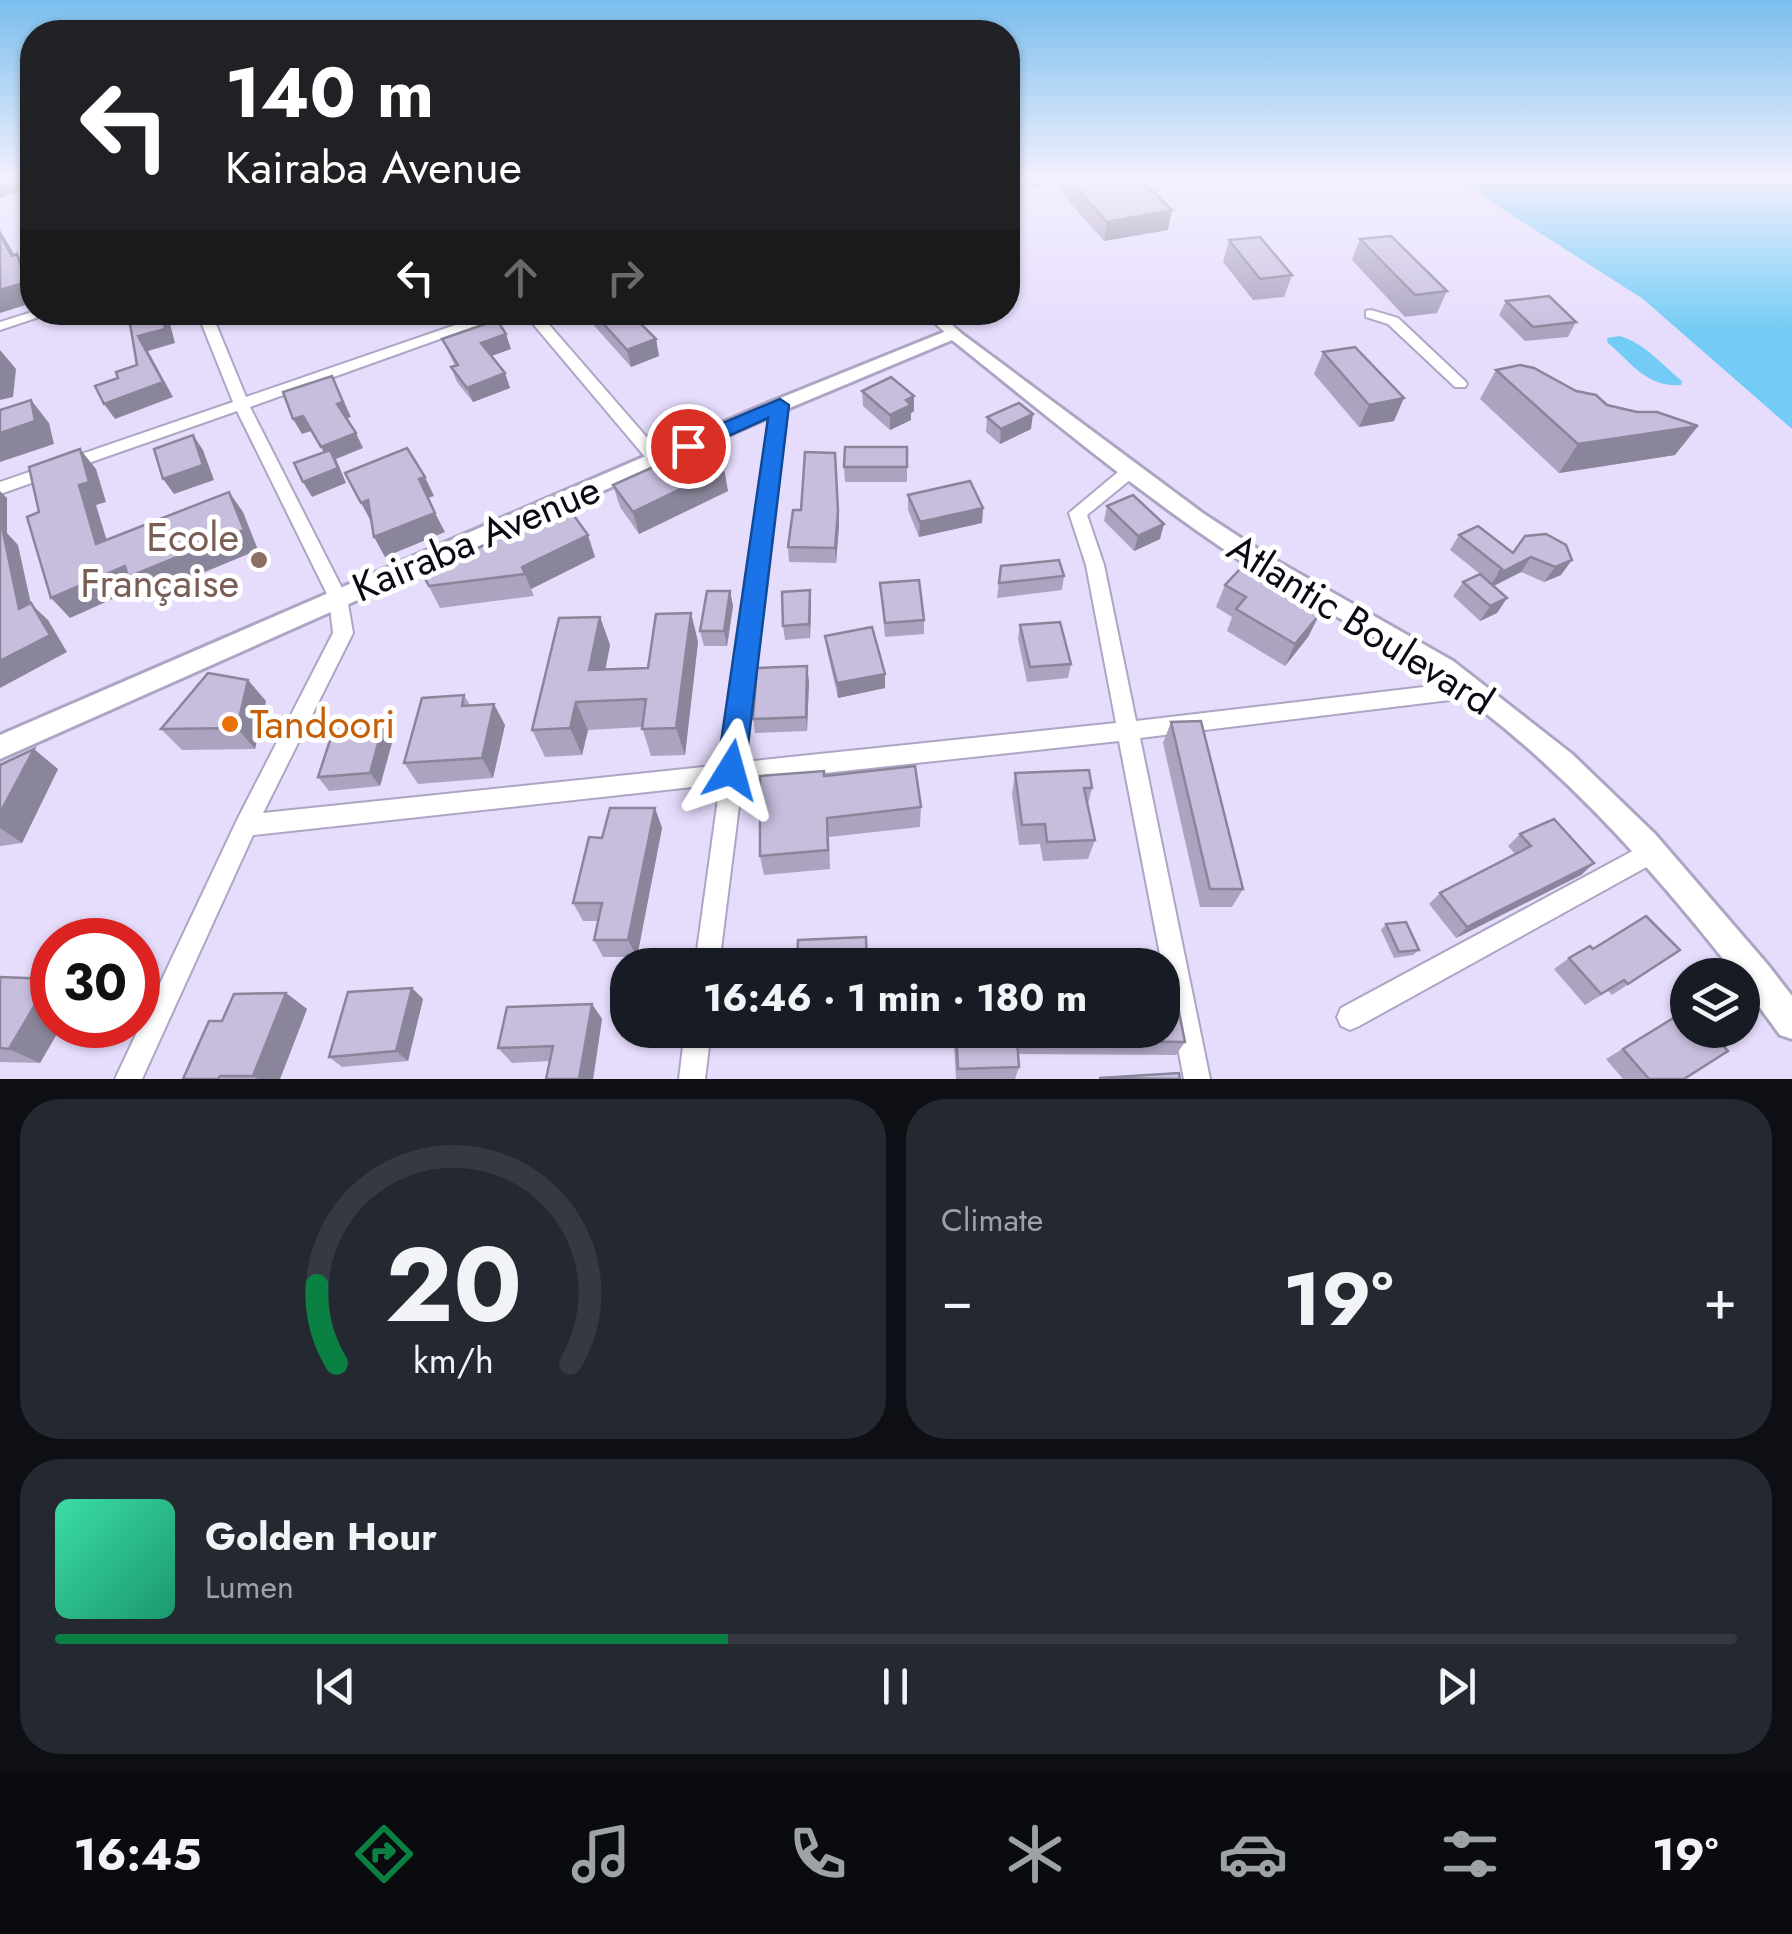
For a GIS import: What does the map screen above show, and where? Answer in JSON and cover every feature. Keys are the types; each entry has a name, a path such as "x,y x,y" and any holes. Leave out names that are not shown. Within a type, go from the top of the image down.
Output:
{"street":[{"path":"1371,314 1394,321 1460,384"},
{"path":"128,1079 246,825 334,658 343,633 338,598 241,404 209,325"},
{"path":"0,488 470,325"},
{"path":"541,325 657,460"},
{"name":"Atlantic Boulevard","path":"944,325 1130,471 1235,546 1398,638 1474,689 1584,782 1653,851 1792,1023"},
{"name":"Kairaba Avenue","path":"0,747 780,405 954,333"},
{"path":"709,948 780,405"},
{"path":"1130,471 1078,513 1095,565 1197,1079"},
{"path":"246,825 731,770 1128,731 1474,689"},
{"path":"1350,1017 1653,851"},
{"path":"692,1079 696,1048"}],"water":[{"path":"1536,230 1792,230 1792,429 1643,299"},
{"path":"1620,336 1653,356 1682,381 1681,385 1658,382 1640,372 1608,343 1607,338"}],"building":[{"path":"0,235 12,256 17,254 20,284 0,290"},
{"path":"1391,236 1447,291 1415,295 1360,239"},
{"path":"1260,237 1292,275 1260,279 1229,240"},
{"path":"1549,296 1576,322 1533,327 1506,301"},
{"path":"130,325 164,325 165,329 138,336 163,382 104,404 95,386 118,378 116,372 137,365"},
{"path":"483,325 500,325 506,334 481,343 505,373 467,388 451,367 458,365 442,339"},
{"path":"605,325 642,325 656,339 627,350"},
{"path":"1355,347 1404,398 1369,405 1323,352"},
{"path":"1520,365 1534,368 1576,391 1596,395 1607,405 1657,412 1698,426 1578,444 1496,370"},
{"path":"332,376 343,402 337,404 356,433 321,447 303,416 293,419 283,392"},
{"path":"891,377 914,396 906,400 911,405 890,415 862,391"},
{"path":"31,400 35,421 0,433 0,410"},
{"path":"1019,403 1033,414 1001,429 987,417"},
{"path":"193,435 203,465 163,479 154,449"},
{"path":"702,445 724,468 633,512 613,485"},
{"path":"845,447 907,447 907,467 844,467"},
{"path":"407,448 425,477 419,479 435,513 374,537 368,500 361,503 345,473"},
{"path":"80,449 89,482 79,485 96,544 229,492 244,530 128,577 125,566 51,598 27,517 39,512 29,467"},
{"path":"330,450 338,468 303,482 294,463"},
{"path":"805,452 835,453 835,548 788,547 793,510 801,510"},
{"path":"970,481 983,508 920,522 908,495"},
{"path":"559,495 588,535 522,567 525,574 429,586 422,573 525,527 516,514"},
{"path":"1133,495 1164,524 1138,536 1107,506"},
{"path":"1478,526 1513,553 1525,536 1546,534 1566,545 1572,560 1555,567 1531,557 1498,574 1502,569 1459,535"},
{"path":"0,528 19,609 31,603 50,635 0,661"},
{"path":"1059,560 1064,576 999,583 1001,566"},
{"path":"1241,568 1278,590 1282,585 1311,602 1306,608 1319,615 1295,644 1236,609 1246,597 1225,585"},
{"path":"1480,574 1507,598 1490,606 1463,582"},
{"path":"919,580 924,620 885,623 880,583"},
{"path":"810,590 809,624 783,626 782,592"},
{"path":"707,591 730,591 724,631 700,631"},
{"path":"691,613 676,728 642,729 646,699 576,702 570,728 532,730 559,618 600,617 589,670 648,668 656,614"},
{"path":"1060,622 1071,664 1030,667 1020,625"},
{"path":"872,627 885,674 837,683 825,636"},
{"path":"807,666 806,717 753,719 757,668"},
{"path":"208,673 248,680 237,728 161,729"},
{"path":"464,695 462,706 494,704 482,758 404,763 422,698"},
{"path":"385,718 370,773 318,777 336,722"},
{"path":"1201,721 1243,889 1210,889 1171,722"},
{"path":"34,749 0,813 0,765"},
{"path":"915,766 921,807 827,818 828,850 760,856 760,776 824,771 824,776"},
{"path":"1089,770 1092,788 1084,788 1095,840 1047,842 1045,824 1022,825 1015,773"},
{"path":"610,808 655,808 628,940 594,940 602,903 573,903 589,837 602,838"},
{"path":"1554,819 1594,863 1467,927 1440,893 1531,846 1520,834"},
{"path":"1646,916 1680,950 1628,984 1624,980 1601,994 1569,958 1590,946 1593,949"},
{"path":"1406,922 1419,950 1399,952 1386,924"},
{"path":"866,937 866,948 798,948 798,940"},
{"path":"0,977 30,978 30,1013 9,1049 0,1048"},
{"path":"412,988 396,1051 329,1057 348,992"},
{"path":"286,993 253,1076 183,1079 209,1021 222,1021 234,994"},
{"path":"592,1004 579,1079 546,1079 553,1046 498,1048 507,1007"},
{"path":"1670,1020 1670,1048 1728,1051 1684,1079 1649,1079 1623,1049"},
{"path":"957,1048 1018,1048 1019,1067 958,1069"},
{"path":"1179,1073 1180,1079 1099,1078"}],"place":[{"name":"Ecole Française","path":"259,560"},
{"name":"Tandoori","path":"230,724"}],"route":[{"path":"688,446 780,405 731,770"}]}
